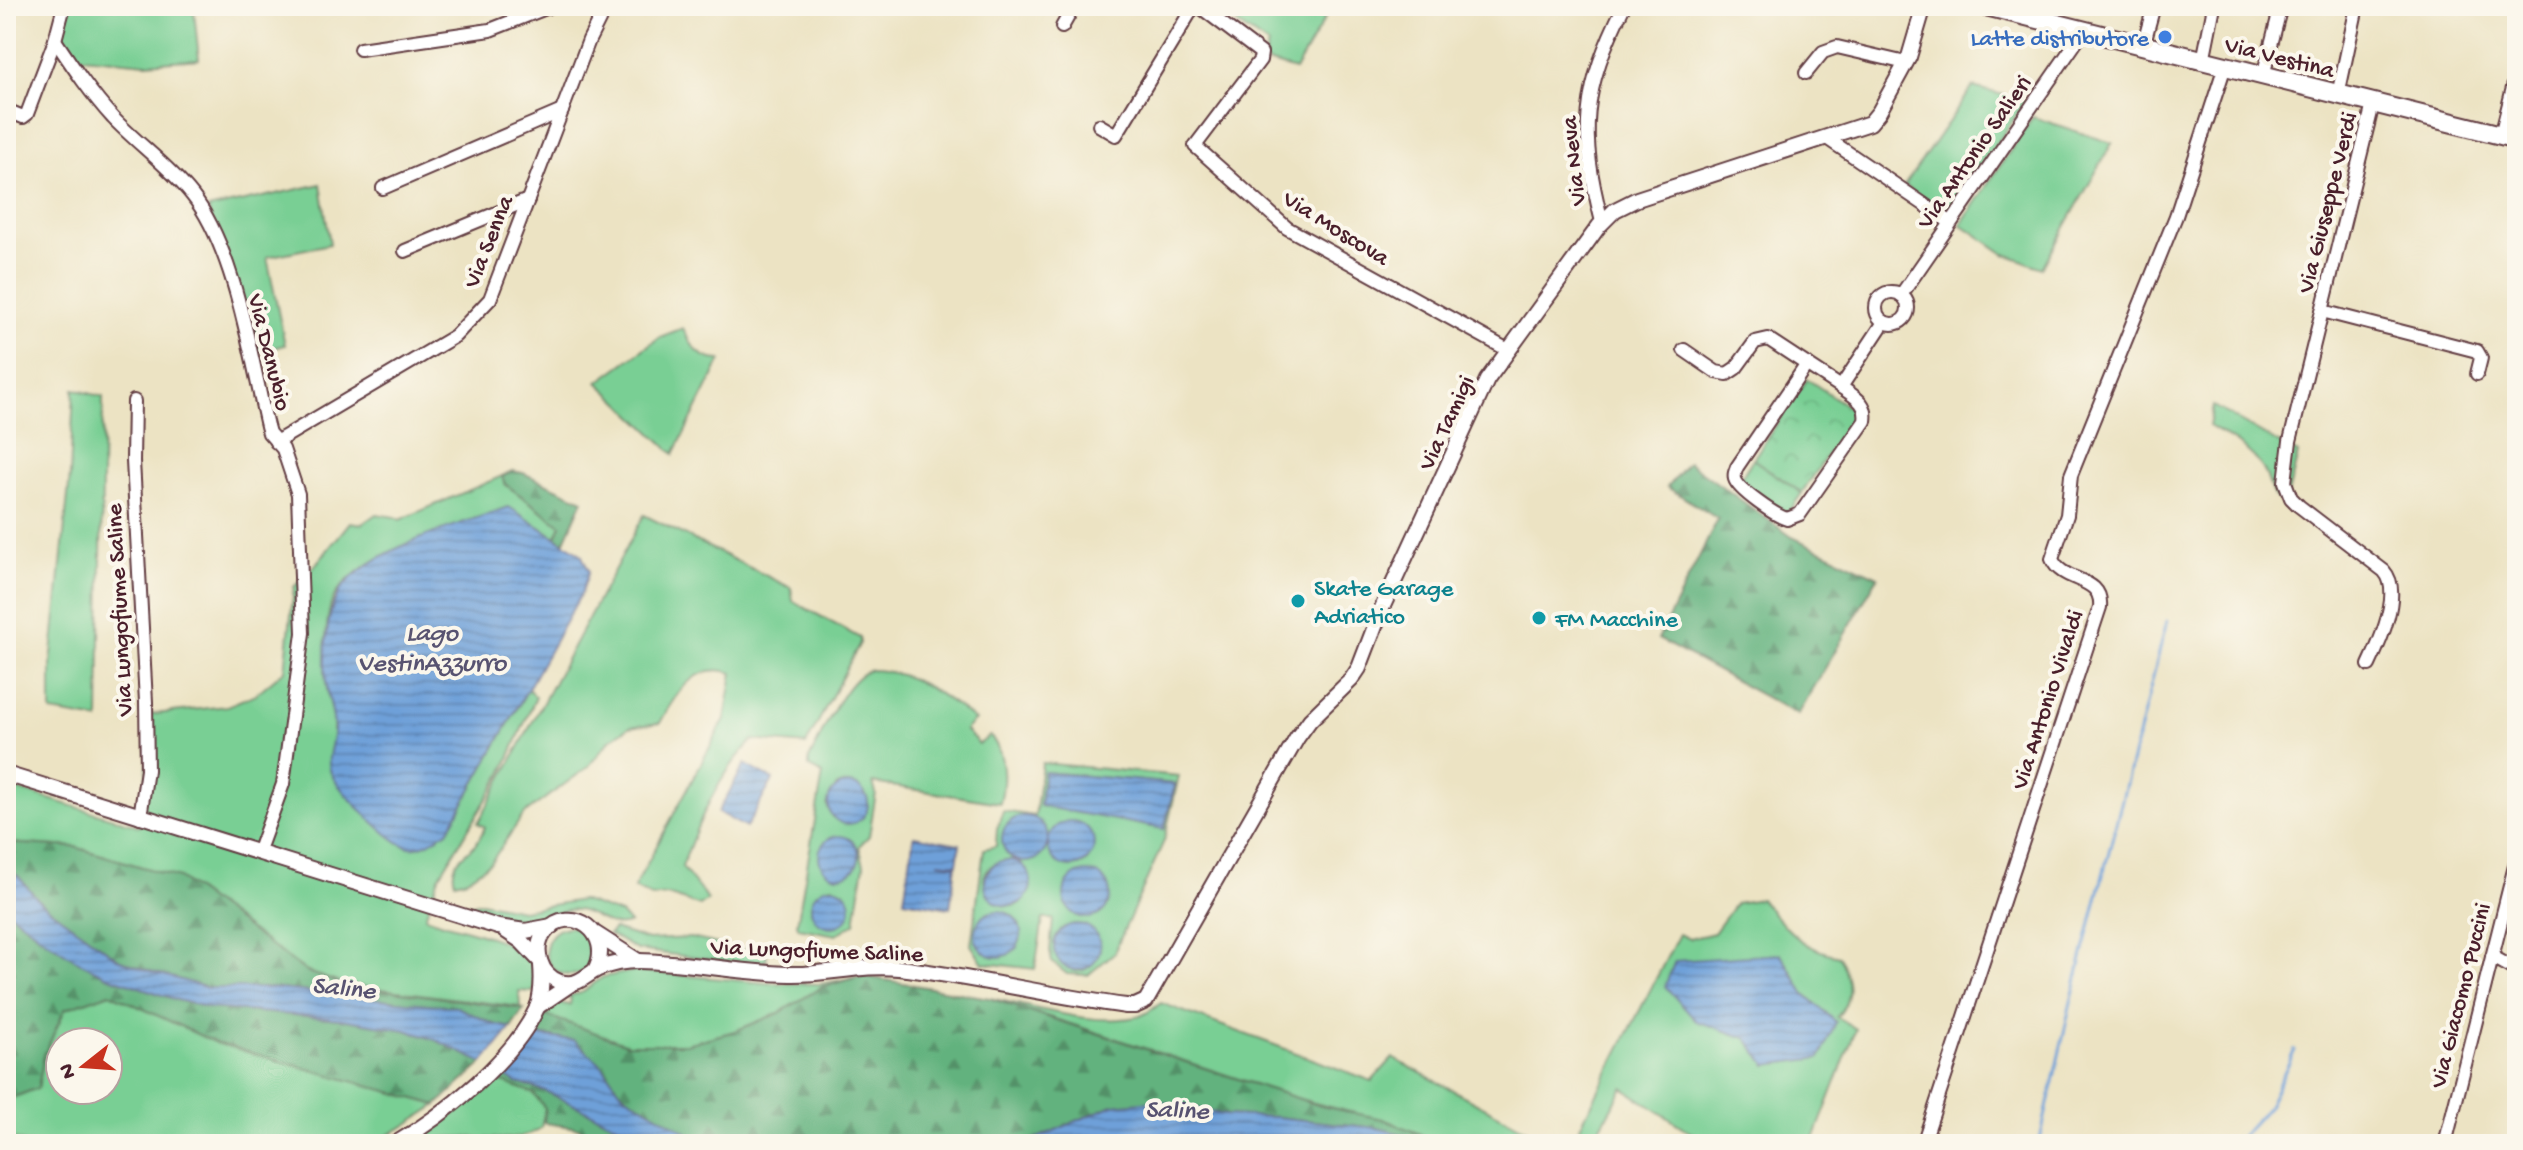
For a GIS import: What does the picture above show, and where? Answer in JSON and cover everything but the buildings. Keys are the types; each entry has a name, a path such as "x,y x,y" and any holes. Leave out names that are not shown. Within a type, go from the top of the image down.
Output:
{"main road":[{"name":"Via Vestina","path":"1986,6 2509,137"}],"street":[{"path":"6,110 23,117 27,114 55,40 64,6"},
{"path":"360,49 490,30 551,6"},
{"name":"Via Senna","path":"276,442 455,336 490,299 606,6"},
{"path":"1062,27 1074,6"},
{"path":"1099,125 1116,135 1196,6"},
{"name":"Via Moscova","path":"1196,6 1261,53 1260,60 1195,146 1287,228 1508,350"},
{"name":"Via Neva","path":"1602,222 1591,168 1587,110 1601,57 1624,6"},
{"name":"Via Tamigi","path":"1135,1006 1151,996 1200,904 1297,738 1310,720 1356,674 1382,608 1487,380 1602,222 1615,210 1637,199 1861,128 1874,120 1906,63 1924,6"},
{"path":"2143,46 2154,6"},
{"path":"2203,61 2214,6"},
{"path":"2263,76 2281,6"},
{"path":"2338,95 2356,11"},
{"name":"Via Antonio Salieri","path":"1901,295 2083,32"},
{"name":"Via Danubio","path":"55,40 85,85 114,119 193,195 207,217 220,245 233,287 267,426 283,449 298,494 303,633 283,784 258,853"},
{"path":"1806,73 1823,52 1835,47 1906,63"},
{"name":"Via Antonio Vivaldi","path":"1923,1144 2100,607 2100,595 2095,587 2060,570 2052,559 2067,515 2071,475 2173,224 2225,66"},
{"path":"2509,137 2517,72"},
{"name":"Via Giuseppe Verdi","path":"2369,665 2392,594 2390,579 2384,571 2299,506 2289,494 2285,482 2292,429 2373,104"},
{"path":"383,188 562,111"},
{"path":"1828,139 1950,222"},
{"path":"405,251 528,200"},
{"name":"Via Antonio Salieri","path":"1890,292 1901,295 1907,302 1906,317 1898,323 1884,322 1876,310 1878,301 1890,292"},
{"name":"Via Giuseppe Verdi","path":"2322,311 2477,351 2481,358 2477,374"},
{"name":"Via Antonio Salieri","path":"1841,387 1884,322"},
{"path":"1684,350 1716,372 1727,374 1734,370 1755,342 1766,339 1774,341 1841,387 1863,404 1865,421 1800,514 1783,519 1742,489 1737,484 1735,474 1807,364"},
{"name":"Via Lungofiume Saline","path":"134,401 133,461 147,770 140,817"},
{"path":"6,774 498,927 525,931 571,921 585,924 596,934 601,955 595,970 585,980 571,984 541,1002 506,1052 481,1079 455,1103 395,1144"},
{"name":"Via Giacomo Puccini","path":"2445,1144 2517,858"},
{"path":"541,1002 540,942 552,926"},
{"path":"498,927 521,941 550,976 571,984"},
{"name":"Via Lungofiume Saline","path":"596,934 638,961"},
{"path":"2492,957 2517,971"},
{"name":"Via Lungofiume Saline","path":"595,970 638,961 783,974 814,974 869,967 899,968 1135,1006"}],"green space":[{"path":"70,6 231,6 194,11 199,59 146,63 72,56 62,35"},
{"path":"1247,6 1332,6 1295,70 1264,61 1268,45 1236,23"},
{"path":"1973,87 2026,101 1949,215 1904,186"},
{"path":"2033,117 2112,143 2042,268 2003,253 1961,224"},
{"path":"321,184 330,244 267,257 285,345 252,353 208,209"},
{"path":"683,328 697,351 707,358 721,360 674,454 598,382 660,337"},
{"path":"1807,379 1856,412 1802,493 1753,459"},
{"path":"74,389 103,397 99,720 51,712 51,664 70,475"},
{"path":"2213,406 2298,454 2285,506 2273,494 2263,469 2252,456 2239,444 2209,426"},
{"path":"1753,459 1802,493 1786,516 1738,482"},
{"path":"1688,462 1792,537 1878,577 1798,715 1658,639 1718,519 1667,487"},
{"path":"512,471 583,500 564,543 556,537 561,525 505,484 502,476"},
{"path":"502,476 505,484 561,525 556,537 508,507 414,541 367,565 335,595 329,613 325,673 333,717 331,772 448,831 528,689 536,697 502,774 439,877 425,917 495,939 527,956 533,969 534,987 533,992 519,991 520,1007 342,984 307,972 179,878 75,847 6,843 6,786 139,826 147,770 146,715 227,706 256,694 285,670 294,587 350,522 362,524 376,514 400,520"},
{"path":"644,515 791,588 793,601 860,638 860,643 806,745 753,740 719,784 702,816 682,867 708,900 700,906 667,895 652,897 634,888 725,719 733,673 720,670 708,671 688,683 660,723 629,727 610,740 588,767 524,814 491,862 467,879 455,882 456,865 479,839 485,827 478,823"},
{"path":"870,670 885,671 913,679 975,720 965,730 979,744 990,736 995,743 1002,759 1003,786 1000,803 873,783 876,793 869,836 859,846 864,865 855,923 836,935 799,928 797,924 823,774 809,767 809,759 835,708 860,675","holes":["854,785 863,791 867,801 866,813 832,817 827,805 836,787","832,886 844,891 820,924 812,912 812,901 819,892"]},
{"path":"1042,763 1179,776 1164,841 1114,953 1088,975 1067,974 1052,962 1053,919 1043,919 1035,969 983,963 971,945 984,849 996,846 997,828 1003,811 1035,816","holes":["1044,772 1175,784 1164,829 1040,805","1024,816 1036,820 1046,836 1041,854 1024,861 1012,858 1002,840 1006,826","1064,823 1078,823 1089,831 1091,852 1081,865 1065,866 1048,845 1052,831","1007,860 1014,861 1030,882 1024,899 1015,905 1004,904 993,898 986,888 985,877 991,867","1086,873 1105,882 1080,917 1065,899 1071,880","991,912 1012,915 1020,926 1017,947 1006,955 980,921","1076,924 1082,926 1097,938 1098,956 1084,970 1074,970 1058,958 1056,938 1062,929"]},
{"path":"6,843 75,847 179,878 307,972 342,984 524,1009 511,1028 493,1024 456,1007 270,988 208,988 150,971 120,960 41,903 18,876 6,868"},
{"path":"1760,899 1804,942 1825,953 1839,956 1846,972 1848,995 1837,1017 1856,1029 1812,1144 1708,1144 1623,1088 1591,1144 1571,1144 1679,934 1689,939 1714,933 1736,903","holes":["1781,954 1804,993 1836,1022 1767,1064 1746,1038"]},
{"path":"581,900 621,914 630,923 616,925 572,909 536,921 518,922 463,906 481,902 522,910"},
{"path":"6,910 79,962 107,976 177,1000 210,1008 341,1019 406,1030 436,1040 483,1063 437,1105 216,1043 110,993 65,1009 57,1026 44,1026 44,1055 38,1088 6,1100"},
{"path":"570,927 587,934 594,951 587,968 570,975 553,968 546,951 553,934"},
{"path":"614,929 648,940 691,938 767,955 766,961 744,964 637,950 609,934"},
{"path":"634,971 766,983 821,984 862,976 822,987 779,1013 735,1031 686,1044 627,1044 547,1016 558,1003 570,1005 571,998 562,997 581,993 603,977"},
{"path":"862,976 989,998 1321,1106 1383,1119 1436,1144 1422,1144 1405,1135 1377,1128 1276,1117 1223,1115 1184,1105 1113,1105 1024,1144 706,1144 623,1094 600,1063 553,1037 529,1035 542,1014 627,1044 686,1044 735,1031 779,1013 822,987"},
{"path":"110,993 216,1043 437,1105 370,1144 29,1144 6,1137 6,1100 38,1088 44,1055 44,1106 124,1106 124,1026 57,1026 65,1009"},
{"path":"989,998 1084,1018 1104,1019 1140,1016 1161,1003 1372,1081 1393,1058 1553,1144 1436,1144 1386,1122 1297,1098"},
{"path":"499,1073 517,1083 543,1090 656,1144 596,1144 594,1137 578,1128 544,1123 545,1108 533,1093 497,1080 460,1110"},
{"path":"494,1076 533,1093 545,1108 541,1128 505,1139 454,1137 412,1144 457,1112"}],"water":[{"name":"Lago VestinAzzurro","path":"509,507 581,554 589,571 581,594 448,831 424,845 409,847 391,837 366,815 336,781 329,768 334,724 325,658 330,617 345,584 379,558 422,538"},
{"path":"745,764 773,780 746,828 718,812"},
{"path":"1044,772 1175,784 1164,829 1040,806"},
{"path":"848,784 862,790 868,804 862,818 848,824 834,818 828,804 834,790"},
{"path":"1025,816 1041,823 1048,839 1041,855 1025,862 1009,855 1002,839 1009,823"},
{"path":"1071,821 1087,828 1094,844 1087,860 1071,867 1055,860 1048,844 1055,828"},
{"path":"839,836 853,842 859,856 853,870 839,876 825,870 819,856 825,842"},
{"path":"914,836 960,844 957,864 938,862 956,865 950,908 904,900"},
{"path":"1008,860 1024,867 1031,883 1024,899 1008,906 992,899 985,883 992,867"},
{"path":"6,868 18,876 41,903 120,960 150,971 208,988 270,988 457,1007 493,1024 511,1028 483,1063 436,1040 406,1030 341,1019 210,1008 177,1000 107,976 79,962 6,910"},
{"path":"1087,872 1103,879 1110,895 1103,911 1087,918 1071,911 1064,895 1071,879"},
{"path":"831,887 845,893 851,907 845,921 831,927 817,921 811,907 817,893"},
{"path":"998,911 1014,918 1021,934 1014,950 998,957 982,950 975,934 982,918"},
{"path":"1077,924 1093,931 1100,947 1093,963 1077,970 1061,963 1054,947 1061,931"},
{"path":"1781,954 1804,993 1836,1022 1820,1058 1767,1065 1746,1038 1696,1021 1665,986 1675,961"},
{"path":"529,1035 574,1040 600,1063 623,1094 706,1144 656,1144 543,1090 517,1083 499,1073"},
{"name":"Saline","path":"1152,1101 1223,1115 1276,1117 1377,1128 1405,1135 1422,1144 1024,1144 1113,1105"}],"waterway":[{"path":"2039,1144 2070,1006 2167,621"},
{"path":"2234,1144 2267,1108 2295,1050"}],"place":[{"name":"Latte distributore","path":"2165,37"},
{"name":"Skate Garage Adriatico","path":"1298,601"},
{"name":"FM Macchine","path":"1539,618"}]}
